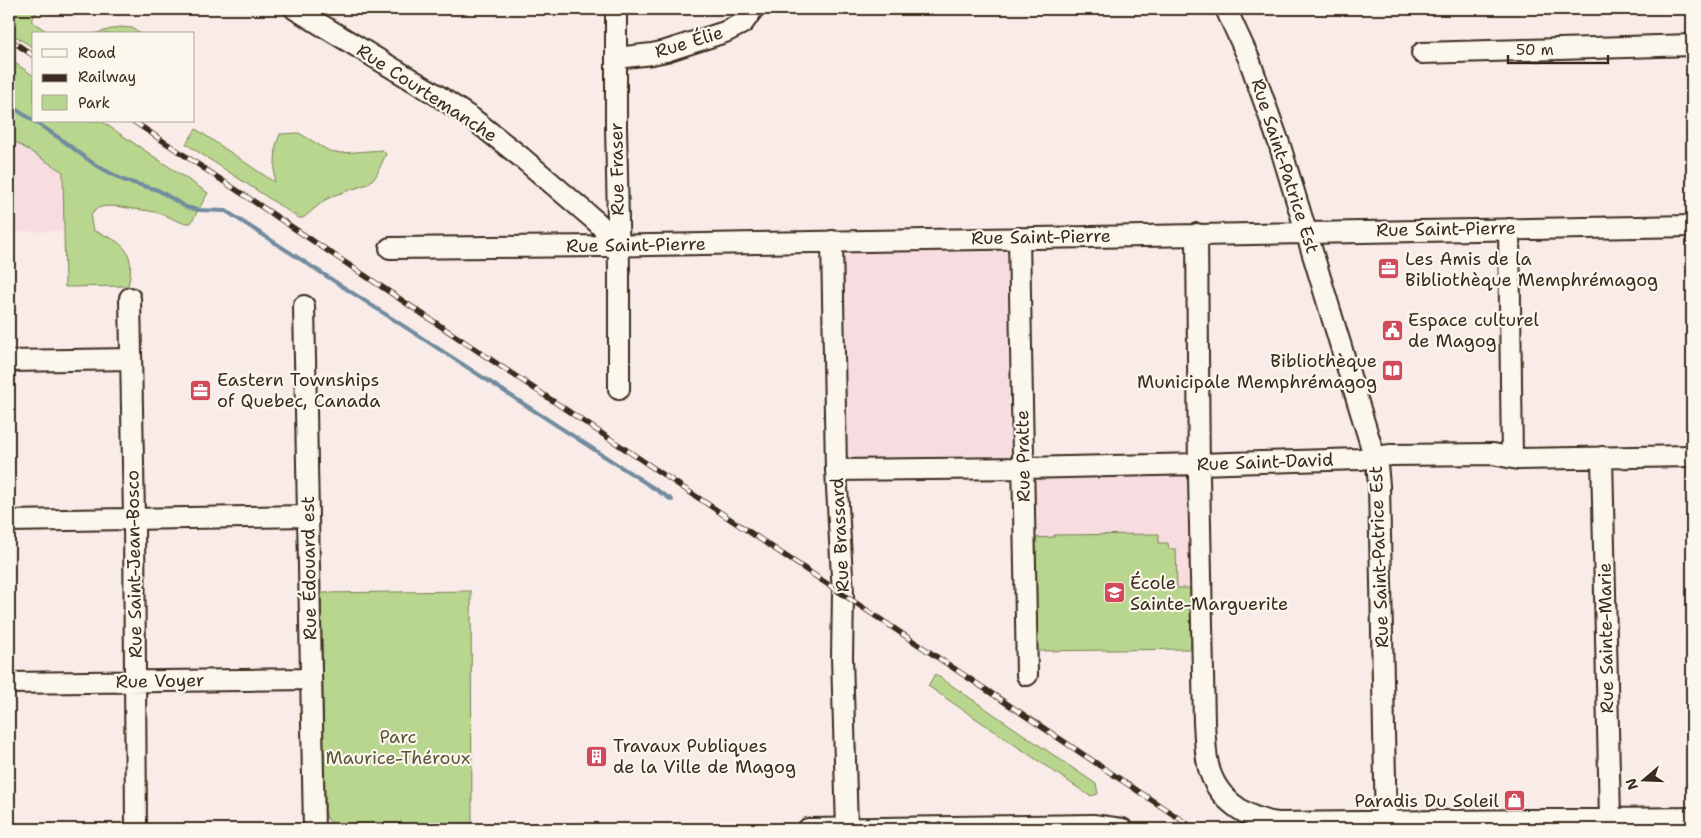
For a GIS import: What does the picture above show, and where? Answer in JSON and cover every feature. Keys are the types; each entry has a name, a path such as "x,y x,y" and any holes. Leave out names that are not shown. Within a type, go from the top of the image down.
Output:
{"street":[{"name":"Rue Courtemanche","path":"295,9 437,95 473,120 598,223 618,246"},
{"name":"Rue Fraser","path":"616,9 618,389"},
{"name":"Rue Élie","path":"616,58 666,51 725,32 743,23 753,9"},
{"name":"Rue Saint-Patrice Est","path":"1226,9 1249,59 1266,106 1307,232 1376,458 1380,485 1386,825"},
{"path":"1422,53 1692,45"},
{"name":"Rue Saint-Pierre","path":"390,248 618,246 1692,226"},
{"path":"1509,228 1512,458"},
{"path":"1197,234 1199,464 1206,748 1209,768 1217,786 1230,803 1248,815 1268,822 1286,823 1386,825 1507,824 1610,819 1692,818"},
{"name":"Rue Pratte","path":"1019,238 1027,675"},
{"name":"Rue Brassard","path":"832,241 836,470 843,594 842,657 847,829"},
{"name":"Rue Saint-Jean-Bosco","path":"130,298 134,518 136,829"},
{"name":"Rue Édouard est","path":"304,306 314,829"},
{"path":"9,361 131,359"},
{"name":"Rue Saint-David","path":"836,470 1199,464 1493,454 1512,458 1692,456"},
{"name":"Rue Sainte-Marie","path":"1602,457 1610,819"},
{"path":"9,521 308,516"},
{"name":"Rue Voyer","path":"9,683 311,679"},
{"path":"808,829 1026,828 1093,825 1122,829"}],"shaded area":[{"path":"9,138 63,172 64,231 9,232"},
{"path":"1004,248 1009,255 1007,281 1010,455 1008,458 848,460 845,456 843,263 846,255 854,250"},
{"name":"École Sainte-Marguerite","path":"1191,476 1194,649 1037,651 1033,479"}],"green space":[{"path":"9,9 39,9 31,21 48,32 32,32 32,47 9,32"},
{"path":"119,27 132,28 138,32 100,32"},
{"path":"9,59 32,75 32,122 102,122 208,193 191,223 179,222 155,212 110,206 96,209 92,214 91,221 94,231 114,239 126,250 129,257 130,274 128,286 65,287 63,172 9,138"},
{"path":"196,129 274,182 276,145 280,134 299,133 329,151 341,153 382,150 386,154 376,176 368,184 335,195 325,200 303,218 299,218 186,144"},
{"name":"École Sainte-Marguerite","path":"1159,534 1159,543 1168,543 1169,549 1176,549 1177,588 1190,588 1191,649 1037,651 1034,538 1054,537 1054,535"},
{"name":"Parc Maurice-Théroux","path":"471,591 472,823 334,824 327,819 325,810 321,593"},
{"path":"935,674 1096,784 1098,794 1090,796 928,686"}],"waterway":[{"path":"9,105 32,120"},
{"path":"35,122 94,164 123,180 158,190 186,207 198,210 226,211 672,500"}],"railway":[{"path":"9,39 32,55"},
{"path":"134,122 1195,829"}],"place":[{"name":"Les Amis de la Bibliothèque Memphrémagog","path":"1389,269"},
{"name":"Espace culturel de Magog","path":"1392,330"},
{"name":"Bibliothèque Municipale Memphrémagog","path":"1393,371"},
{"name":"Eastern Townships of Quebec, Canada","path":"201,390"},
{"name":"École Sainte-Marguerite","path":"1114,593"},
{"name":"Travaux Publiques de la Ville de Magog","path":"597,756"},
{"name":"Paradis Du Soleil","path":"1515,801"}]}
